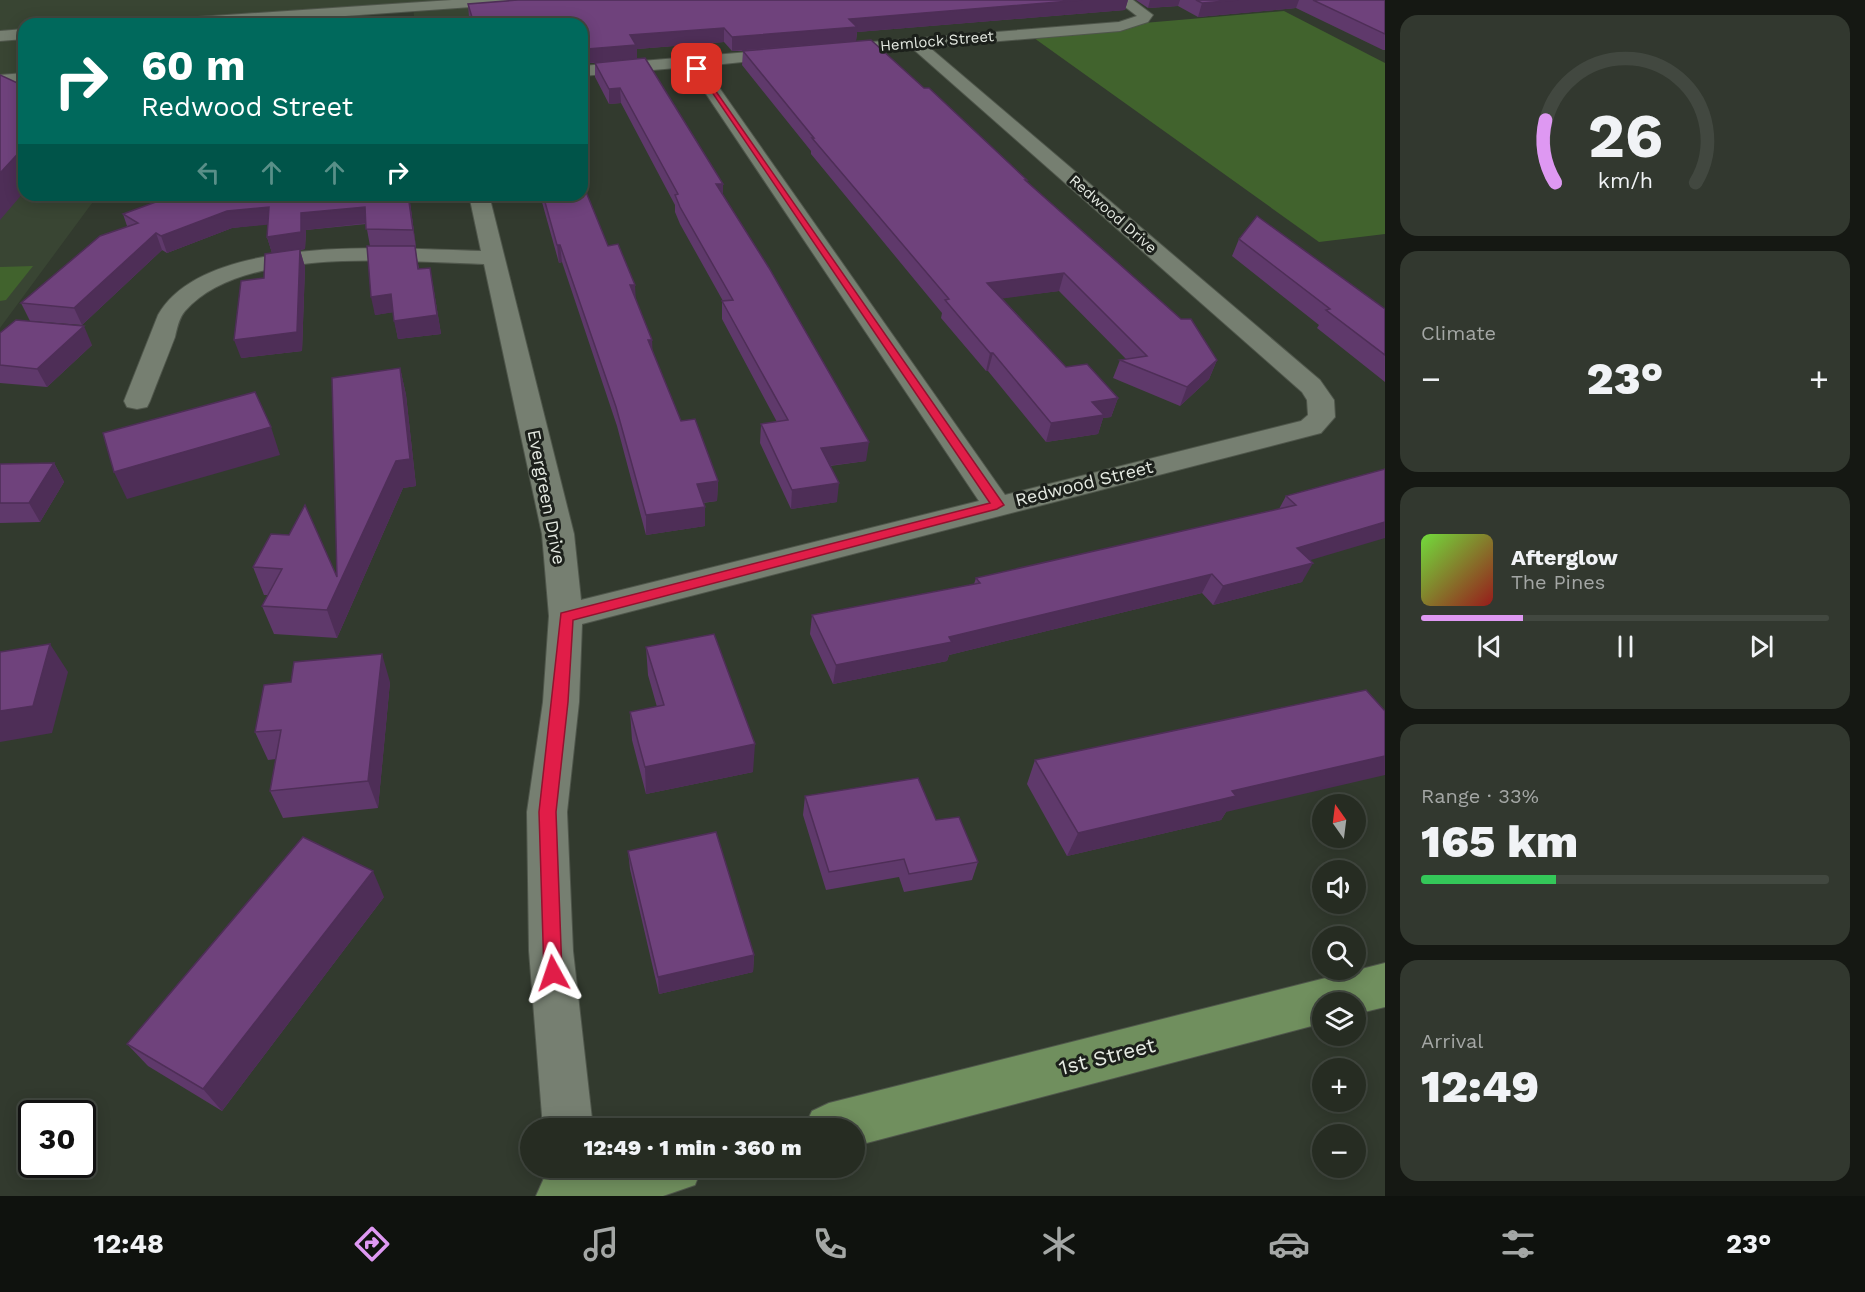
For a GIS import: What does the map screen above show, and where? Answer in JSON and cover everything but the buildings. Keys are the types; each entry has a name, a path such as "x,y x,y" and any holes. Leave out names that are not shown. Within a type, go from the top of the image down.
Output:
{"main road":[{"name":"1st Street","path":"865,1119 1385,985"},
{"path":"570,1185 612,1178"}],"street":[{"path":"256,18 515,0"},
{"name":"Hemlock Street","path":"588,70 1120,26 1137,22 1146,15 1123,0"},
{"path":"0,36 18,34"},
{"name":"Redwood Drive","path":"915,43 1311,386"},
{"path":"692,61 997,505"},
{"path":"0,80 18,78"},
{"name":"Evergreen Drive","path":"480,201 558,534 566,616 561,702 547,812 551,951 567,1118"},
{"path":"137,401 172,310 186,294 228,273 268,261 303,256 493,258"},
{"name":"Redwood Street","path":"566,616 1311,427 1322,417 1323,404 1320,396 1311,386"}],"shaded area":[{"path":"0,0 532,0 540,18 414,18 413,8 284,18 18,18 18,201 94,201 0,328"}],"green space":[{"path":"1284,11 1385,63 1385,234 1319,242 1027,33"},
{"path":"33,266 6,300 0,301 0,267"}],"route":[{"path":"553,973 547,812 561,702 566,616 997,505 697,69"}]}
